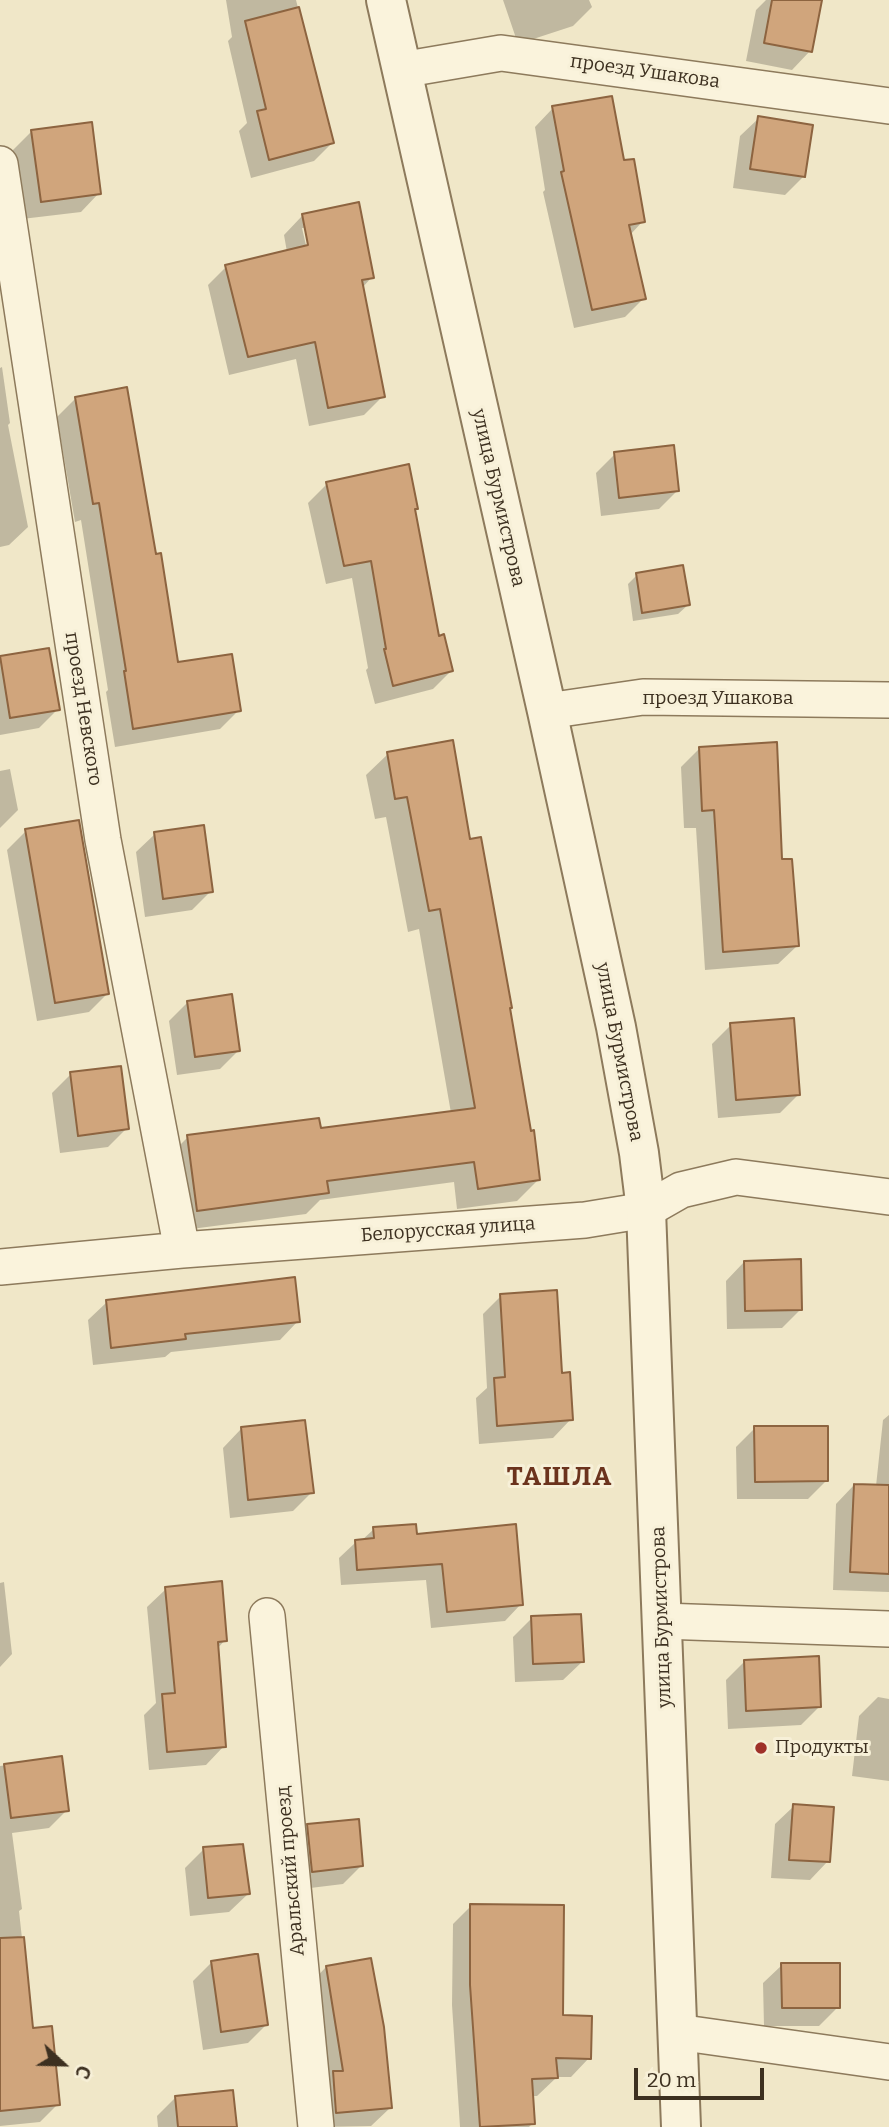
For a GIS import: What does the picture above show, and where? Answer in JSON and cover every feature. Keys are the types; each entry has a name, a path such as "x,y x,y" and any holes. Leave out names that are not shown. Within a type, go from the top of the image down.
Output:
{"street":[{"name":"улица Бурмистрова","path":"386,0 547,711 616,1027 639,1153 646,1210 681,2127"},
{"name":"проезд Ушакова","path":"401,70 501,52 889,106"},
{"name":"проезд Невского","path":"0,164 103,839 182,1250"},
{"name":"проезд Ушакова","path":"547,711 643,697 889,700"},
{"name":"Белорусская улица","path":"0,1267 182,1250 585,1220 646,1210 681,1190 736,1177 889,1197"},
{"name":"Аральский проезд","path":"267,1616 316,2127"},
{"path":"662,1621 889,1629"},
{"path":"677,2032 889,2062"}],"building":[{"path":"772,0 822,0 812,52 764,43"},
{"path":"299,7 334,143 269,160 257,111 266,109 245,21"},
{"path":"612,96 624,160 634,159 645,222 629,225 646,299 592,310 561,172 564,171 552,106"},
{"path":"758,116 813,125 805,177 750,169"},
{"path":"92,122 101,194 41,202 31,130"},
{"path":"359,202 374,278 362,280 385,397 328,408 315,342 248,357 225,265 308,245 302,214"},
{"path":"127,387 156,554 161,553 178,662 232,654 241,711 133,729 99,503 93,504 75,397"},
{"path":"674,445 679,491 619,498 614,452"},
{"path":"409,464 439,636 444,634 453,671 393,686 384,649 371,561 344,566 326,482"},
{"path":"683,565 690,605 642,613 636,573"},
{"path":"49,648 60,710 10,718 0,656"},
{"path":"453,740 470,839 481,837 531,1131 534,1130 540,1180 478,1189 474,1162 327,1181 329,1193 197,1211 187,1135 319,1118 321,1128 475,1108 440,909 429,911 407,797 395,799 387,752"},
{"path":"777,742 782,859 792,859 799,946 723,952 714,810 702,811 699,747"},
{"path":"79,820 109,994 55,1003 25,829"},
{"path":"204,825 213,892 163,899 154,832"},
{"path":"232,994 240,1051 195,1057 187,1001"},
{"path":"794,1018 800,1095 736,1100 730,1023"},
{"path":"121,1066 129,1129 78,1136 70,1072"},
{"path":"801,1259 802,1310 745,1311 744,1261"},
{"path":"295,1277 300,1322 185,1334 186,1339 111,1348 106,1300"},
{"path":"557,1290 562,1373 570,1372 573,1420 497,1426 494,1378 505,1377 500,1294"},
{"path":"305,1420 314,1493 248,1500 241,1427"},
{"path":"754,1426 828,1426 828,1481 755,1482"},
{"path":"854,1484 889,1485 889,1574 850,1572"},
{"path":"416,1524 417,1534 516,1524 523,1605 447,1612 442,1564 357,1570 355,1540 374,1538 373,1527"},
{"path":"222,1581 227,1641 218,1642 226,1747 167,1752 162,1694 175,1693 165,1587"},
{"path":"581,1614 584,1662 533,1664 531,1616"},
{"path":"819,1656 821,1707 746,1711 744,1660"},
{"path":"62,1756 69,1811 11,1818 4,1764"},
{"path":"793,1804 834,1807 830,1862 789,1860"},
{"path":"359,1819 363,1866 312,1872 307,1824"},
{"path":"243,1844 250,1894 208,1898 203,1847"},
{"path":"470,1904 564,1905 563,2015 592,2016 591,2059 556,2058 558,2078 532,2079 535,2124 480,2127 470,1985"},
{"path":"24,1937 33,2028 52,2026 60,2105 0,2111 0,1938"},
{"path":"258,1954 268,2025 221,2032 211,1961"},
{"path":"371,1958 384,2027 392,2108 336,2113 333,2071 343,2071 326,1966"},
{"path":"781,1963 840,1963 840,2008 782,2008"},
{"path":"233,2090 237,2127 178,2127 175,2096"}],"place":[{"name":"Продукты","path":"761,1748"}],"district":[{"name":"ТАШЛА","path":"560,1478"}]}
